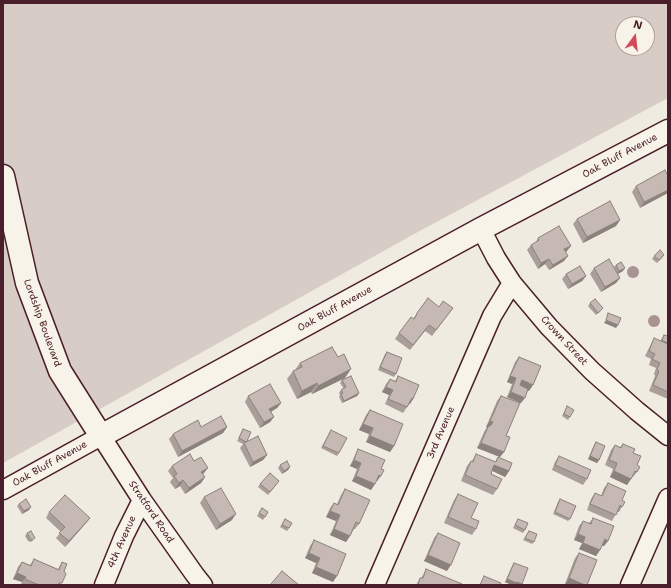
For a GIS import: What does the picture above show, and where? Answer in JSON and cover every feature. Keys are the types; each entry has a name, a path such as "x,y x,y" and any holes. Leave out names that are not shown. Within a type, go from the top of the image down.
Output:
{"main road":[{"name":"Oak Bluff Avenue","path":"101,436 481,229 668,131"},
{"name":"Lordship Boulevard","path":"3,176 27,283 54,356 60,371 101,436"}],"street":[{"name":"Crown Street","path":"481,229 496,258 512,282 549,326 592,371 637,412 668,436"},
{"name":"3rd Avenue","path":"375,585 492,316 512,282"},
{"name":"Oak Bluff Avenue","path":"3,490 101,436"},
{"name":"Stratford Road","path":"101,436 142,500 203,585"},
{"path":"630,585 668,498"},
{"name":"4th Avenue","path":"104,585 124,536 142,500"}],"shaded area":[{"path":"3,3 668,3 668,98 416,233 3,463"}],"building":[{"path":"665,170 667,174 668,173 668,190 644,202 636,186"},
{"path":"610,201 620,220 587,237 577,219"},
{"path":"559,226 571,246 564,249 568,256 553,265 549,259 541,263 531,245 539,240 538,238"},
{"path":"660,250 664,255 659,260 654,256"},
{"path":"609,259 620,278 605,287 594,268"},
{"path":"621,262 625,268 619,271 616,265"},
{"path":"580,266 586,276 572,284 566,274"},
{"path":"428,298 439,307 443,301 453,308 436,330 429,325 413,345 399,333 411,317 414,319"},
{"path":"595,299 603,308 598,313 590,303"},
{"path":"608,313 621,318 618,325 606,320"},
{"path":"664,335 668,336 667,343 662,340"},
{"path":"654,338 668,344 668,392 653,385 659,371 657,369 660,363 652,359 655,354 649,351"},
{"path":"332,347 338,357 344,354 351,369 318,386 317,383 302,391 293,371 302,367 300,363"},
{"path":"387,352 402,358 396,374 380,367"},
{"path":"519,357 541,366 533,385 522,380 520,385 528,389 525,398 511,392 516,378 510,376"},
{"path":"351,376 359,393 344,401 341,390 346,387 342,380"},
{"path":"398,376 419,385 413,399 412,398 407,407 388,399 393,390 386,387 390,379 396,382"},
{"path":"270,384 281,403 269,409 274,417 264,422 248,396"},
{"path":"501,396 520,403 506,436 510,437 504,452 481,443 488,427 493,422 490,421"},
{"path":"567,406 574,410 570,417 564,414"},
{"path":"370,410 403,424 394,446 370,436 373,428 363,424"},
{"path":"221,416 227,427 182,451 173,434 198,420 201,427"},
{"path":"243,429 251,432 246,442 239,438"},
{"path":"331,430 347,438 339,453 323,446"},
{"path":"258,436 267,455 253,462 244,443"},
{"path":"596,442 605,446 599,460 590,456"},
{"path":"623,444 635,449 633,453 641,456 637,465 640,467 637,472 635,471 631,479 614,471 617,463 609,460 615,445 621,448"},
{"path":"358,449 385,460 381,469 384,470 381,476 379,475 375,484 356,476 361,463 354,460"},
{"path":"190,454 194,461 201,457 208,468 201,472 205,477 189,488 183,480 179,483 174,476 177,474 172,466"},
{"path":"476,454 496,462 498,457 512,463 509,471 494,465 491,474 502,479 497,489 465,475"},
{"path":"559,456 591,470 587,479 555,465"},
{"path":"287,461 290,467 284,471 280,465"},
{"path":"270,473 279,481 270,492 260,484"},
{"path":"608,483 626,491 622,500 625,502 622,507 620,505 616,515 590,504 595,493 602,496"},
{"path":"221,488 236,514 220,524 204,497"},
{"path":"345,489 370,500 359,524 356,522 350,536 334,529 340,515 330,511 334,503 338,505"},
{"path":"458,494 478,503 471,518 479,521 476,529 448,517"},
{"path":"65,495 90,518 69,541 59,533 65,527 49,512"},
{"path":"26,499 31,507 24,511 19,504"},
{"path":"560,499 576,506 570,519 555,512"},
{"path":"262,508 268,512 265,517 259,513"},
{"path":"593,518 614,526 608,541 605,539 600,550 583,543 585,537 578,534 583,521 591,524"},
{"path":"285,519 292,523 289,528 282,525"},
{"path":"518,519 528,523 525,530 515,525"},
{"path":"31,531 35,538 32,540 27,533"},
{"path":"529,531 537,534 534,542 525,538"},
{"path":"438,533 460,543 451,565 428,555"},
{"path":"314,540 346,554 337,576 316,567 320,558 309,553"},
{"path":"579,553 597,560 587,585 569,578"},
{"path":"34,559 59,570 62,562 67,564 64,571 66,574 62,583 59,583 58,585 39,585 25,579 26,577 17,573 22,562 31,566"},
{"path":"514,563 528,568 522,584 507,579"},
{"path":"426,569 462,584 418,585 420,578 423,578"},
{"path":"282,571 299,585 270,585"},
{"path":"484,576 501,583 500,585 480,585"}]}
